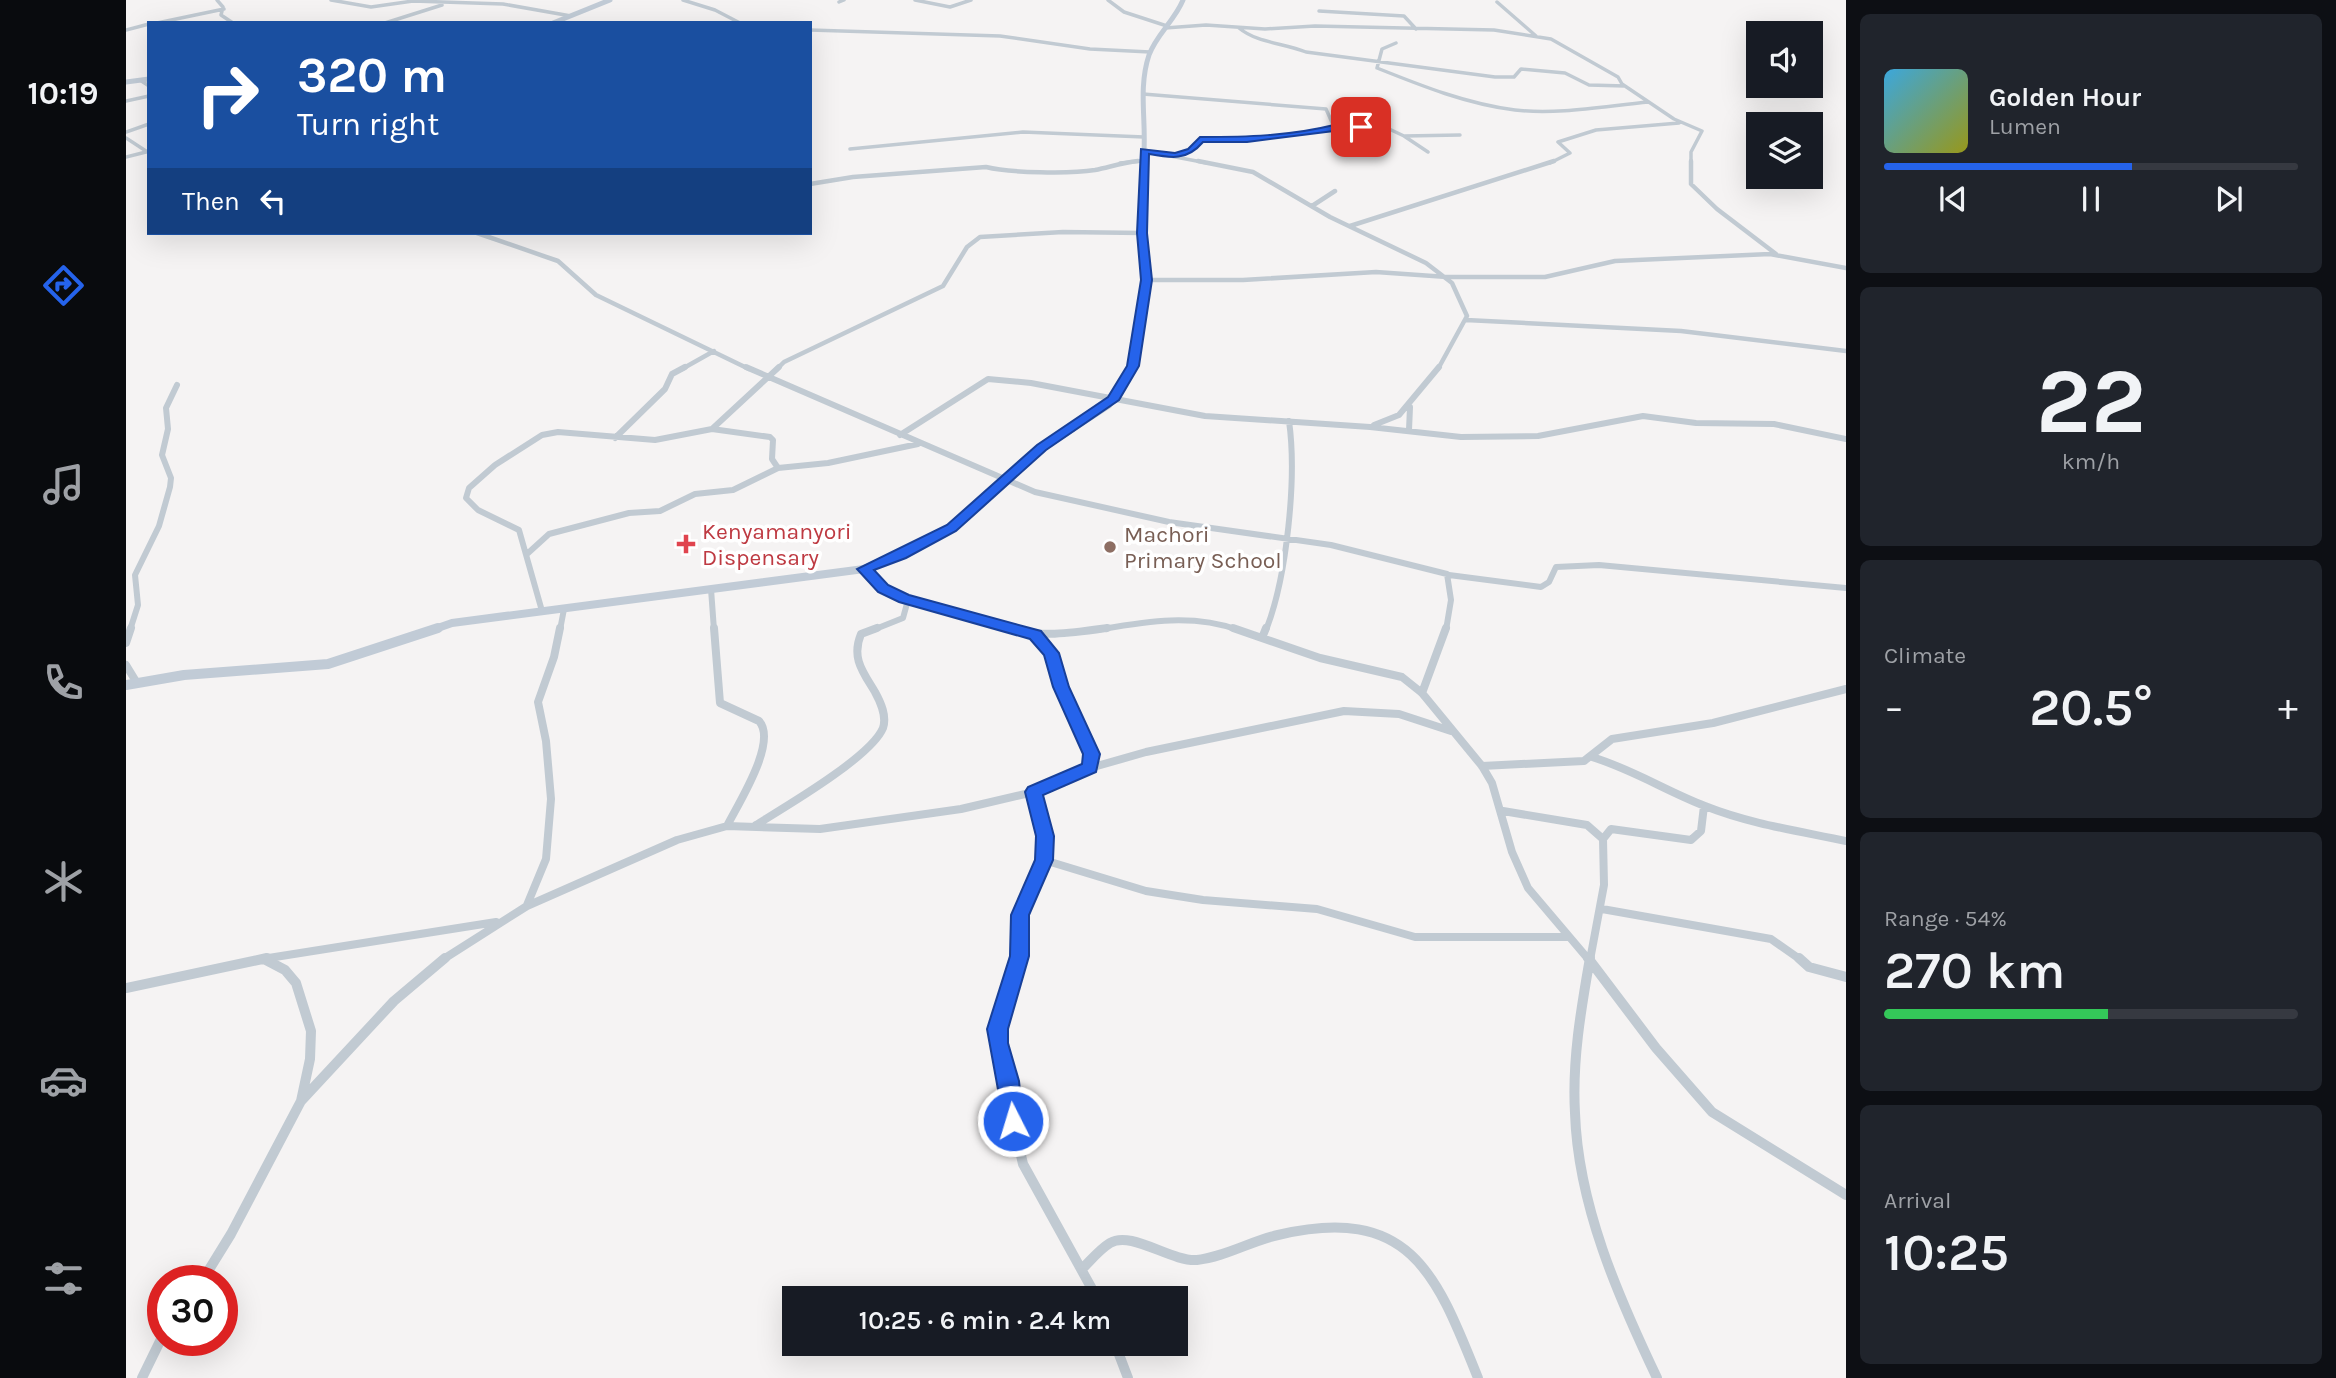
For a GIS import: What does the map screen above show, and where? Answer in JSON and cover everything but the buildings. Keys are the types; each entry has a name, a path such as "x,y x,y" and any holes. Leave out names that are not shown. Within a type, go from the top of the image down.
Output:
{"street":[{"path":"217,0 224,9"},
{"path":"331,0 371,7 413,1 527,6 571,16"},
{"path":"391,21 455,0"},
{"path":"593,0 607,1"},
{"path":"683,0 715,10 736,21"},
{"path":"839,2 844,0"},
{"path":"915,0 950,7 971,0"},
{"path":"1108,0 1124,12 1166,27 1206,25 1488,29 1536,36 1556,42 1618,77 1625,86 1703,133 1691,152 1691,184 1776,254"},
{"path":"126,685 184,676 327,664 452,624 864,569 901,555 951,528 1042,447 1113,400 1133,366 1146,280 1142,233 1142,82 1150,52 1178,13 1183,0"},
{"path":"558,21 607,1"},
{"path":"1497,2 1536,36"},
{"path":"167,21 224,9"},
{"path":"224,9 221,15 230,21"},
{"path":"1319,11 1404,16 1416,29"},
{"path":"126,30 147,25"},
{"path":"1238,27 1251,38 1284,43 1301,51 1495,77 1514,78 1521,69 1559,72 1589,85 1625,86"},
{"path":"812,30 1000,36 1090,49 1150,52"},
{"path":"1396,43 1382,49 1377,67 1441,94 1515,110 1545,112 1650,102"},
{"path":"126,82 147,79"},
{"path":"141,80 147,84"},
{"path":"1143,94 1326,109 1334,127"},
{"path":"126,101 147,96"},
{"path":"1349,226 1431,198 1507,180 1549,164 1570,153 1558,142 1575,134 1683,123"},
{"path":"126,132 147,125"},
{"path":"1176,156 1191,151 1200,140 1255,139 1311,133 1334,127 1387,128 1428,152"},
{"path":"850,149 1023,132 1144,137"},
{"path":"1404,136 1460,135"},
{"path":"126,138 147,153"},
{"path":"1144,151 1253,172 1349,226 1426,263 1447,277 1464,305 1466,320 1453,347 1411,403 1397,417 1370,427"},
{"path":"126,157 147,153"},
{"path":"812,184 853,177 986,167 1002,171 1096,170 1111,164 1142,161"},
{"path":"1311,206 1335,191"},
{"path":"712,429 792,357 835,340 943,286 967,247 979,237 1063,232 1142,233"},
{"path":"483,235 558,261 596,295 769,378 1004,481 1059,498 1157,519 1343,548 1449,575 1461,574 1541,587 1549,582 1556,568 1599,565 1846,588"},
{"path":"1146,280 1243,280 1376,272 1447,277 1545,277 1615,261 1776,254 1846,268"},
{"path":"1466,320 1681,331 1846,351"},
{"path":"615,438 665,389 672,374 713,351"},
{"path":"900,435 988,379 1031,383 1205,416 1409,430 1469,438 1538,436 1643,416 1696,423 1774,424 1846,439"},
{"path":"126,643 138,605 135,575 159,527 170,487 171,478 163,464 162,455 168,429 166,408 177,385"},
{"path":"1409,430 1408,412 1411,403"},
{"path":"1262,638 1280,592 1284,539 1295,462 1289,421"},
{"path":"542,611 522,536 514,525 470,504 466,498 469,488 536,437 558,432 655,440 712,429 770,437 773,440 772,459 778,468"},
{"path":"527,554 540,538 549,534 629,513 660,512 695,494 733,490 778,468 828,463 919,444"},
{"path":"864,569 883,588 908,600 1035,635 1060,635 1157,620 1214,621 1320,658 1396,674 1422,693 1451,732 1482,766 1503,811 1512,852 1528,888 1590,961 1656,1048 1712,1112 1846,1195"},
{"path":"1422,693 1445,637 1449,575"},
{"path":"712,589 719,703 726,709 758,720 764,725 766,735 756,767 727,826"},
{"path":"755,825 813,788 871,744 883,729 884,707 861,671 857,639 867,631 899,621 905,615 908,600"},
{"path":"527,906 546,859 551,799 546,741 538,702 542,684 554,657 564,609"},
{"path":"1035,635 1051,653 1061,687 1091,754 1090,768"},
{"path":"126,665 137,683"},
{"path":"1592,757 1600,744 1612,739 1713,723 1846,689"},
{"path":"212,1265 301,1101 394,1001 436,964 500,922 527,906 634,856 702,831 727,826 820,829 851,827 961,809 1034,792 1090,768 1146,752 1356,709 1397,712 1451,732"},
{"path":"1482,766 1574,762 1592,757 1645,775 1704,806 1741,818 1846,841"},
{"path":"1034,792 1045,836 1044,860 1020,915 1019,956 1000,1019 998,1043 1009,1081 1013,1121 1023,1164 1091,1286"},
{"path":"1657,1378 1613,1278 1579,1161 1574,1077 1590,961 1602,909 1606,876 1603,839 1611,829 1691,841 1701,831 1704,806"},
{"path":"1503,811 1587,825 1603,839"},
{"path":"1044,860 1146,891 1203,900 1317,909 1415,937 1568,937"},
{"path":"1602,909 1771,939 1785,946 1809,968 1846,976"},
{"path":"126,988 266,960 500,922"},
{"path":"266,960 285,970 296,983 304,1002 311,1031 310,1059 301,1101"},
{"path":"1083,1268 1111,1242 1123,1239 1192,1260 1288,1233 1353,1230 1387,1237 1402,1243 1420,1257 1434,1277 1478,1378"},
{"path":"142,1378 153,1356"},
{"path":"1120,1356 1128,1378"}],"place":[{"name":"Kenyamanyori Dispensary","path":"686,544"},
{"name":"Machori Primary School","path":"1110,547"}],"route":[{"path":"1013,1121 1009,1081 998,1043 998,1029 1019,956 1020,915 1044,860 1045,836 1034,792 1090,768 1091,754 1086,737 1061,687 1051,653 1035,635 927,607 883,588 864,569 901,555 951,528 1042,447 1113,400 1133,366 1146,280 1141,173 1144,151 1176,156 1191,151 1198,140 1247,140 1311,133 1334,127 1361,127"}]}
